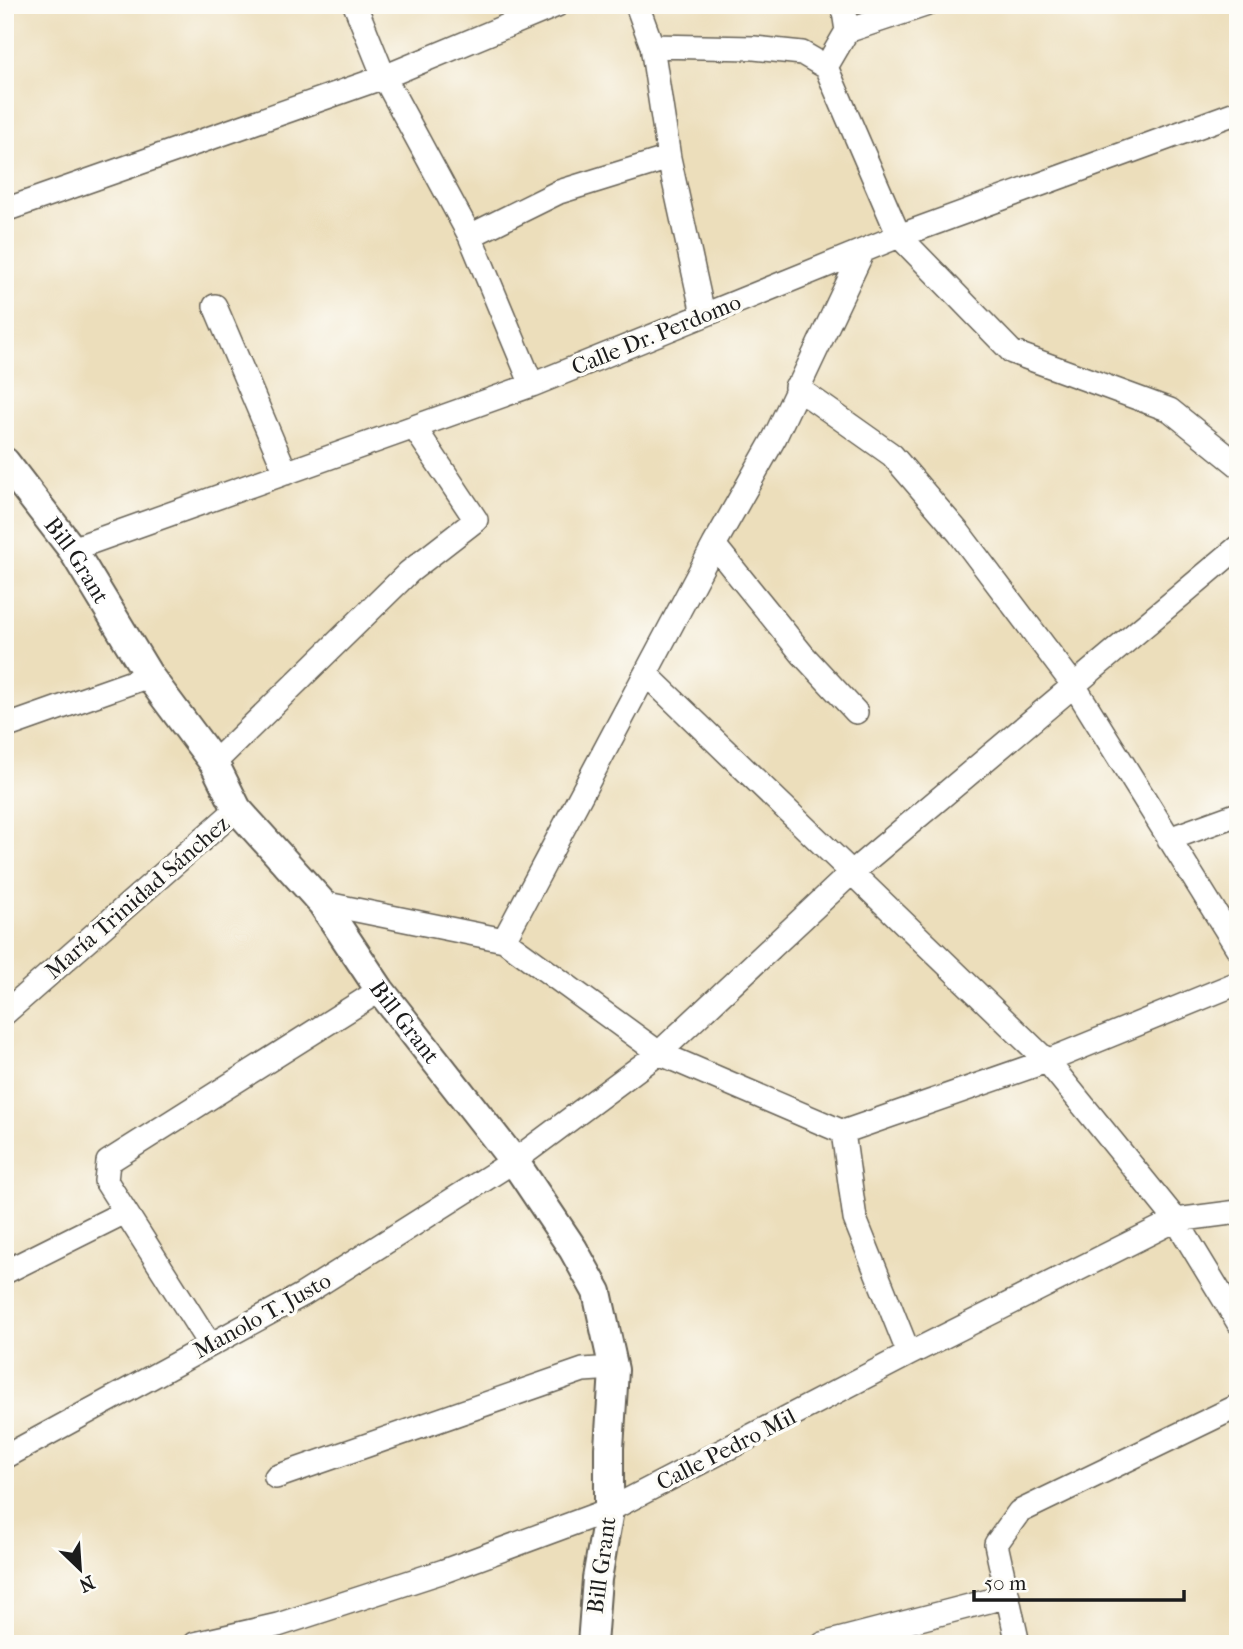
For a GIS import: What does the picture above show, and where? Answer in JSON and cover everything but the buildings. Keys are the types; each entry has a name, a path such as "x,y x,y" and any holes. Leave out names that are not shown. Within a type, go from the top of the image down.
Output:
{"street":[{"path":"355,5 384,77 470,236 532,385"},
{"path":"5,210 384,77 557,5"},
{"path":"637,5 652,46 669,158 704,314"},
{"path":"826,67 847,31 843,5"},
{"path":"847,31 925,5"},
{"path":"652,46 754,48 802,53 826,67 899,236 1012,352 1170,410 1238,466"},
{"name":"Calle Dr. Perdomo","path":"72,549 532,385 899,236 1238,112"},
{"path":"470,236 559,192 669,158"},
{"path":"504,940 714,545 775,437 796,387 862,253"},
{"path":"215,306 286,473"},
{"path":"796,387 892,455 959,533 1075,687 1238,949"},
{"path":"214,763 409,572 475,520 414,427"},
{"name":"Bill Grant","path":"5,462 72,549 149,676 214,763 237,809 322,904 380,990 514,1161 573,1249 597,1292 614,1368 609,1510 597,1579 592,1644"},
{"path":"714,545 803,655 856,712"},
{"name":"Manolo T. Justo","path":"5,1457 302,1295 514,1161 659,1053 850,874 1238,547"},
{"path":"647,675 1046,1061 1176,1220 1238,1322"},
{"path":"5,727 149,676"},
{"name":"María Trinidad Sánchez","path":"5,1013 237,809"},
{"path":"1169,839 1238,814"},
{"path":"322,904 504,940 659,1053 843,1132 1046,1061 1238,983"},
{"path":"210,1345 106,1181 108,1162 380,990"},
{"path":"843,1132 855,1219 908,1354"},
{"path":"5,1272 125,1212"},
{"name":"Calle Pedro Mil","path":"195,1644 291,1621 443,1571 609,1510 908,1354 1176,1220 1238,1212"},
{"path":"276,1477 583,1370 614,1368"},
{"path":"1018,1644 996,1544 1019,1512 1238,1406"},
{"path":"823,1644 1008,1596"}]}
